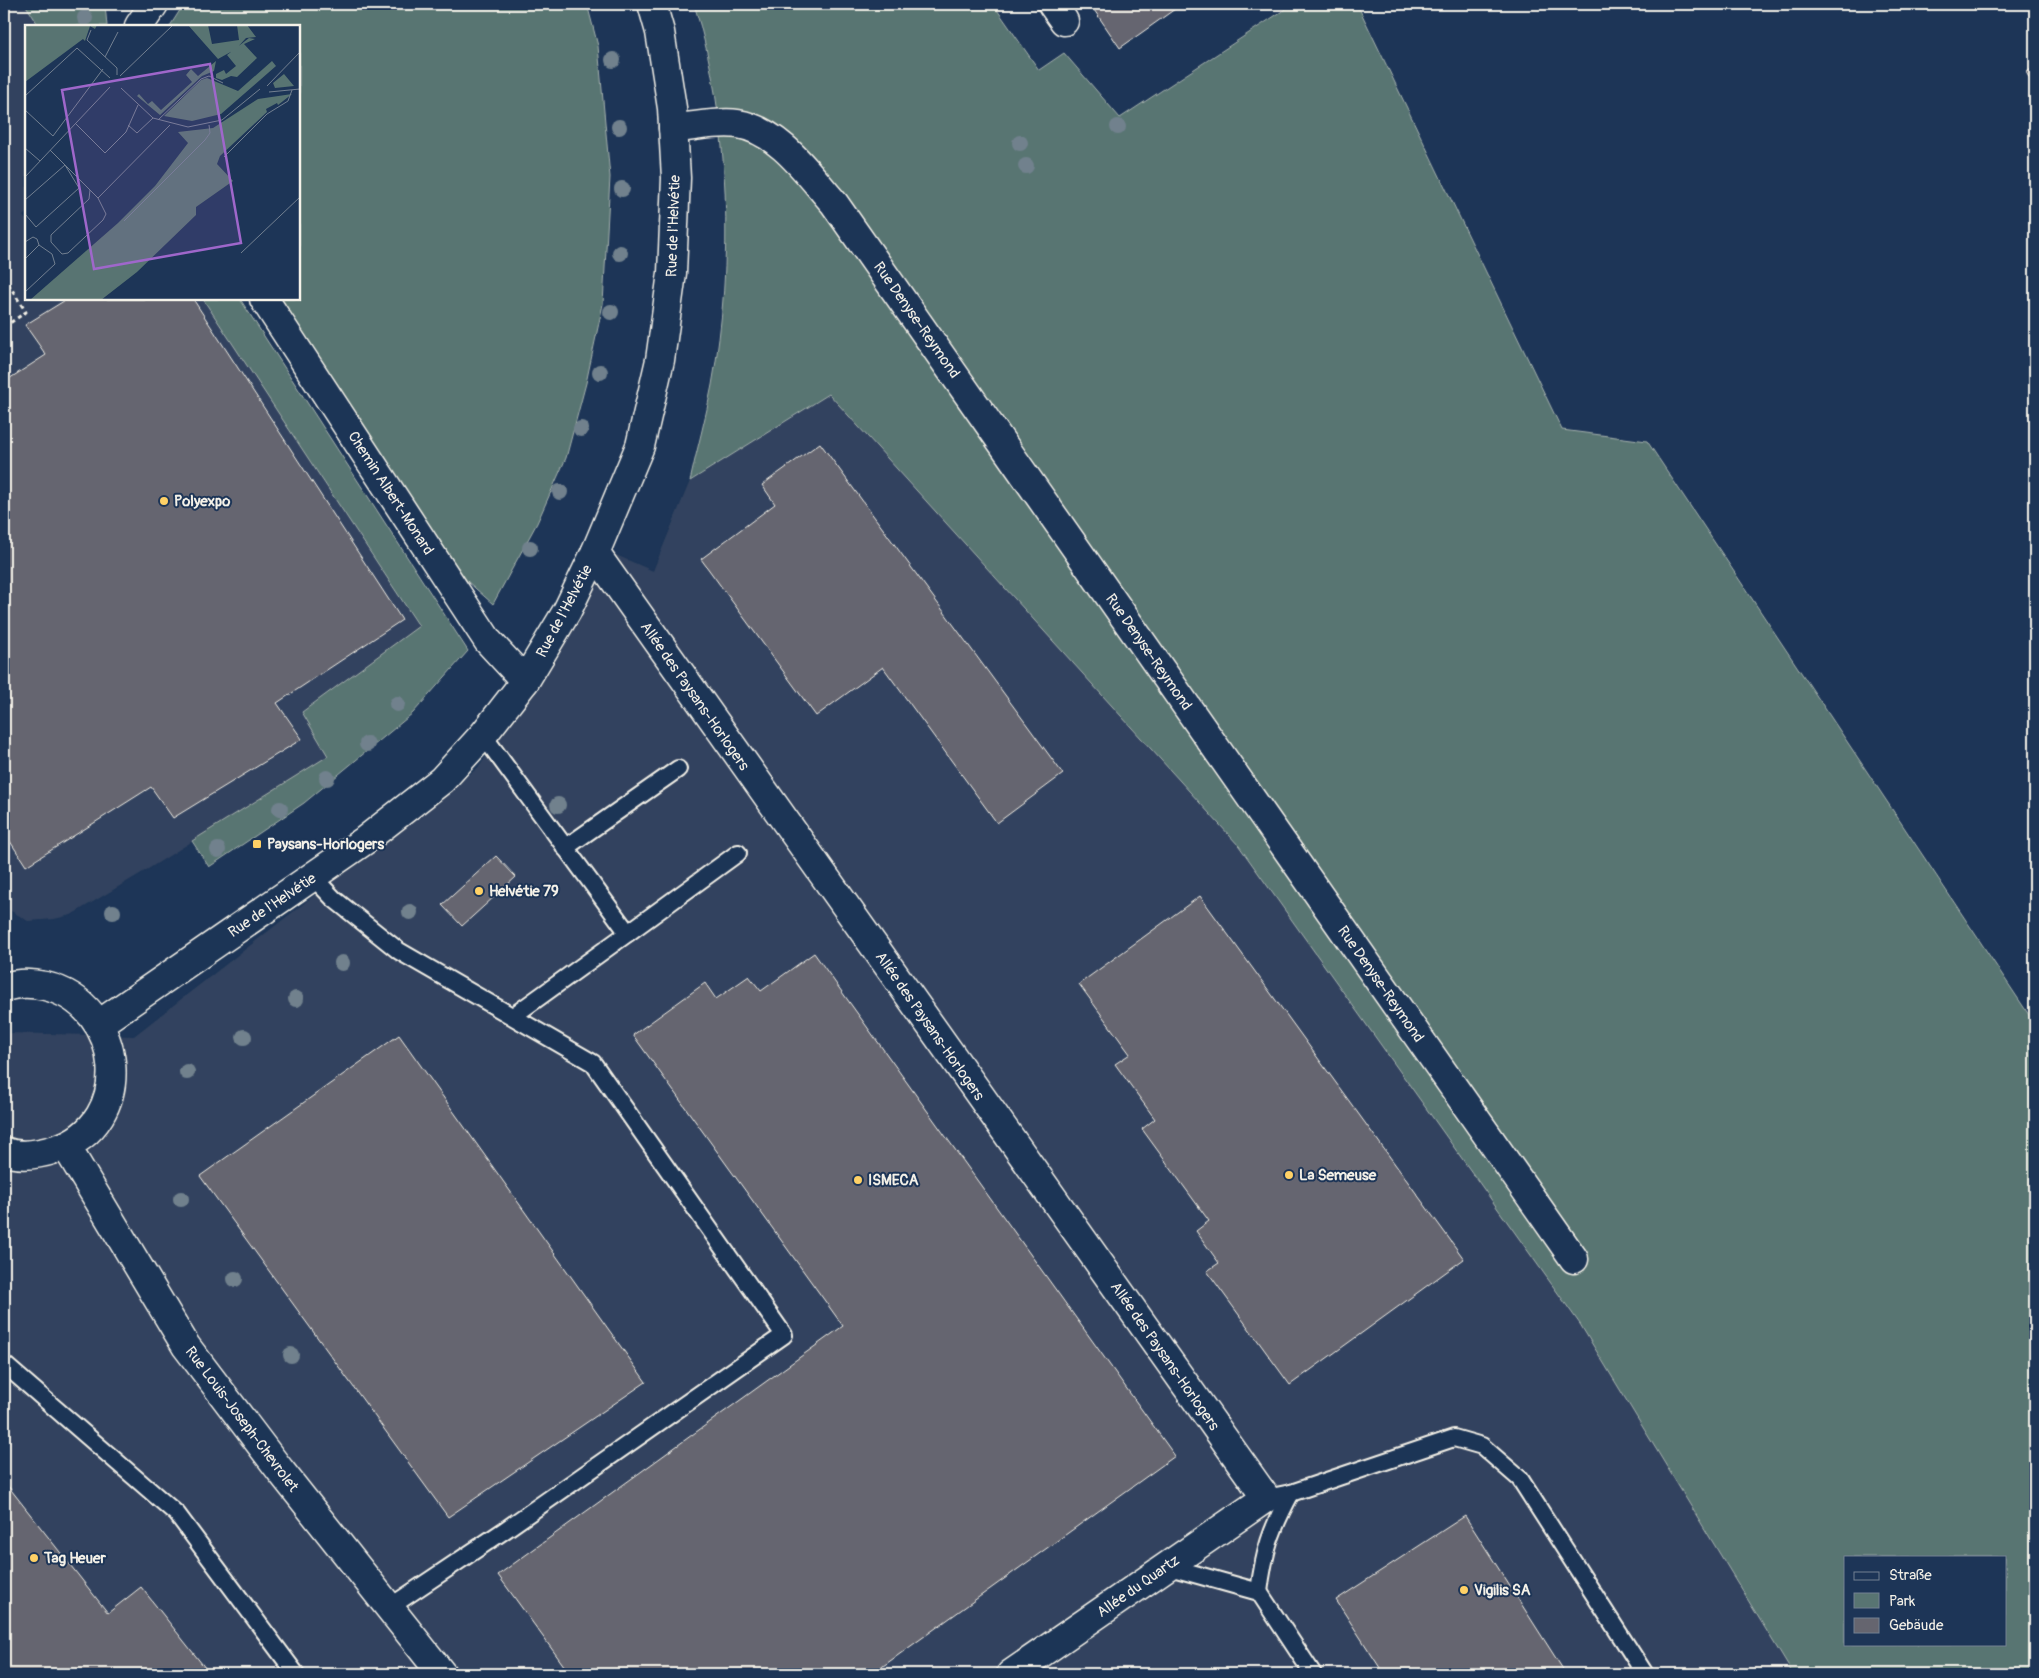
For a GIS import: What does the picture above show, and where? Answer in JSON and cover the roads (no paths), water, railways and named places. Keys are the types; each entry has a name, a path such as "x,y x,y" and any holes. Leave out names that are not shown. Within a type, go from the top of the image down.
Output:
{"street":[{"path":"140,25 154,4"},
{"name":"Rue de l'Helvétie","path":"100,1024 364,841 442,780 483,736 525,681 567,611 595,553 640,446 660,360 672,273 676,178 673,128 660,32 652,4"},
{"name":"Rue Denyse-Reymond","path":"673,128 738,124 760,131 778,142 834,203 1574,1259"},
{"name":"Chemin Albert-Monard","path":"265,300 488,641 525,681"},
{"name":"Allée des Paysans-Horlogers","path":"595,553 1278,1495"},
{"path":"4,987 33,984 60,990 82,1004 100,1024 110,1050 112,1078 105,1106 89,1129 66,1146 38,1155 4,1151"},
{"name":"Rue Louis-Joseph-Chevrolet","path":"66,1146 186,1346 280,1470 442,1674"},
{"name":"Allée du Quartz","path":"1011,1674 1166,1566 1278,1495"}],"lane":[{"path":"483,736 628,933"},
{"path":"565,848 678,769"},
{"path":"513,1016 738,853"},
{"path":"313,877 334,899 399,951 593,1063 784,1335 505,1530 390,1607"},
{"path":"4,1364 177,1514 296,1674"},
{"path":"1313,1674 1259,1592 1263,1557 1272,1528 1278,1495 1454,1438 1482,1446 1520,1480 1645,1674"},
{"path":"1166,1566 1259,1592"}],"place":[{"name":"Polyexpo","path":"164,501"},
{"name":"Paysans-Horlogers","path":"257,844"},
{"name":"Helvétie 79","path":"479,891"},
{"name":"La Semeuse","path":"1289,1175"},
{"name":"ISMECA","path":"858,1180"},
{"name":"Tag Heuer","path":"34,1558"},
{"name":"Vigilis SA","path":"1464,1590"}]}
